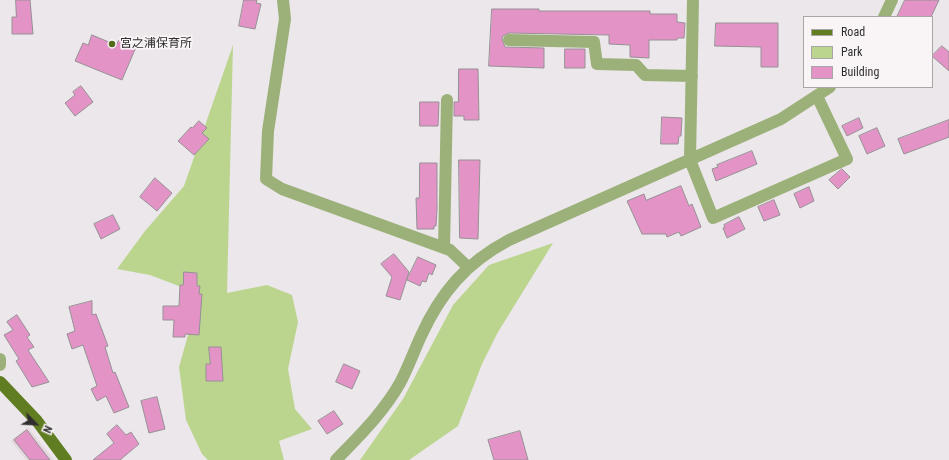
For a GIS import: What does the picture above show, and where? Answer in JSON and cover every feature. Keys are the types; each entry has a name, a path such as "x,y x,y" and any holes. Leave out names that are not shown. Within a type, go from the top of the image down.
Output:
{"main road":[{"path":"0,382 37,421 66,460"}],"street":[{"path":"283,0 285,19 268,131 266,179 282,189 450,250 468,267"},
{"path":"693,0 690,160 713,218 847,158 817,96"},
{"path":"884,16 892,0"},
{"path":"509,40 594,42 598,64 636,65 645,75 692,76"},
{"path":"336,460 382,410 400,383 431,315 449,287 468,267 486,252 509,240 781,119 829,88"},
{"path":"444,248 447,100"},
{"path":"0,358 0,364"}],"shaded area":[{"path":"28,427 54,460 26,460 11,441"}],"green space":[{"path":"233,45 227,293 267,285 292,295 298,322 288,369 295,409 312,429 279,441 284,460 208,460 202,454 186,420 179,367 192,321 192,291 150,275 117,269 145,231 184,186"},
{"path":"553,243 498,332 482,364 458,426 409,460 360,460 403,399 453,305 489,265"}],"building":[{"path":"16,0 30,0 33,34 12,34 12,17 16,17"},
{"path":"244,0 257,0 256,3 261,4 255,29 239,26"},
{"path":"905,0 939,0 931,16 897,16"},
{"path":"492,9 539,9 539,11 650,11 650,14 677,14 677,22 685,23 684,38 677,38 677,40 649,40 649,58 630,57 630,45 609,44 609,35 509,33 503,36 502,39 505,47 544,48 544,68 489,66"},
{"path":"716,23 778,23 778,67 761,67 761,47 715,46"},
{"path":"92,35 116,45 119,40 136,47 122,80 75,61 83,43 88,45"},
{"path":"942,46 949,52 949,71 933,57"},
{"path":"565,49 585,49 585,68 565,68"},
{"path":"459,69 478,69 479,120 464,120 464,116 454,116 454,102 458,102"},
{"path":"81,86 93,102 75,116 65,103 75,95 73,92"},
{"path":"420,102 439,102 438,126 420,126"},
{"path":"662,117 682,118 681,136 679,136 678,144 661,144"},
{"path":"859,118 863,128 847,136 842,126"},
{"path":"949,120 949,137 904,154 898,139"},
{"path":"199,121 207,128 202,133 209,139 194,155 178,141"},
{"path":"877,128 885,146 867,154 859,136"},
{"path":"752,151 757,164 716,181 712,169 718,167 717,165"},
{"path":"459,160 480,160 478,239 460,238"},
{"path":"420,163 437,163 437,210 436,226 434,226 434,229 417,229 416,198 419,198"},
{"path":"842,169 850,177 838,189 829,180"},
{"path":"155,178 172,193 157,211 140,197"},
{"path":"681,186 689,206 692,204 701,227 681,236 679,232 667,237 666,234 642,234 627,201 644,194 646,200"},
{"path":"809,187 814,201 800,208 794,194"},
{"path":"774,200 780,215 764,221 758,207"},
{"path":"113,215 120,229 101,239 94,224"},
{"path":"739,217 745,229 727,238 723,228 725,227 724,225"},
{"path":"394,254 409,272 400,300 386,296 392,277 381,264"},
{"path":"418,257 436,265 432,275 429,273 426,282 422,281 420,286 407,280"},
{"path":"184,272 197,273 197,286 200,286 199,294 202,294 199,335 185,334 185,337 173,337 174,320 163,320 163,306 179,306 180,285 183,285"},
{"path":"92,301 92,315 96,314 108,346 105,347 113,373 115,372 129,407 114,413 106,396 97,401 91,389 97,386 83,345 72,349 67,334 75,331 69,307"},
{"path":"17,315 30,335 27,337 34,347 28,350 49,382 32,387 16,361 19,359 4,335 13,330 7,322"},
{"path":"209,347 221,347 223,381 206,381 206,364 210,364"},
{"path":"344,364 360,371 352,389 336,382"},
{"path":"157,397 165,429 149,433 141,401"},
{"path":"334,411 343,424 327,434 318,421"},
{"path":"117,425 126,435 131,432 139,444 120,460 93,460 114,443 107,434"},
{"path":"27,430 50,460 30,460 14,440"},
{"path":"520,431 528,460 494,460 488,440"}],"place":[{"name":"宮之浦保育所","path":"112,44"}]}
